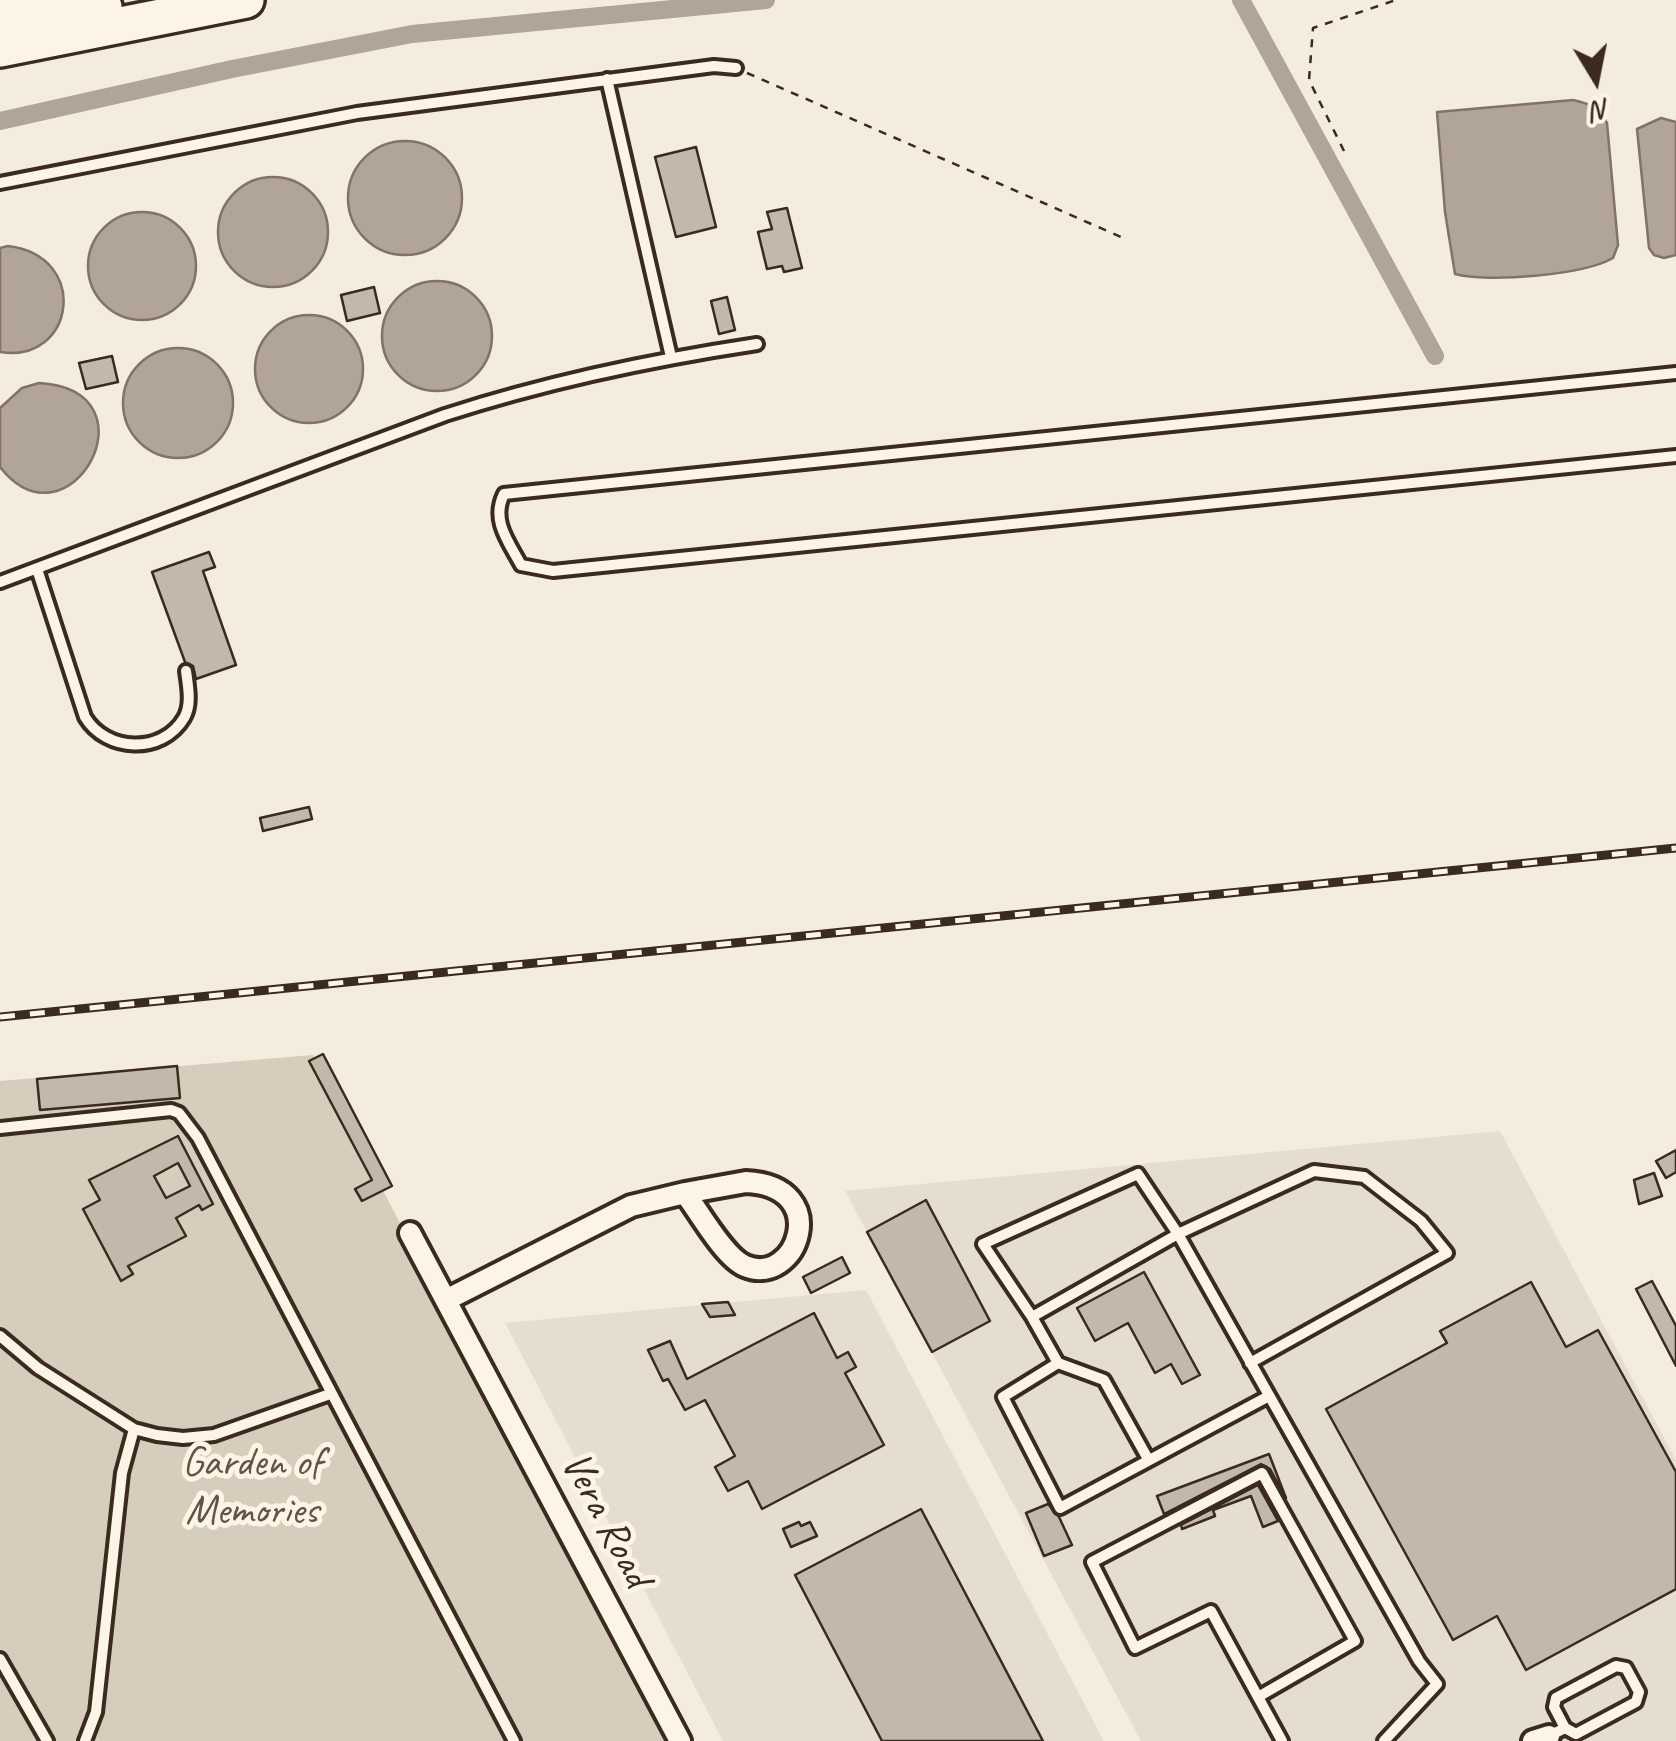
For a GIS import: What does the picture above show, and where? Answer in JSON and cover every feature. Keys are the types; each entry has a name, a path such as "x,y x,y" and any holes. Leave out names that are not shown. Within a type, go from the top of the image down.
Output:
{"highway":[{"path":"0,15 204,0"},
{"path":"0,49 246,0"}],"street":[{"path":"446,1300 630,1206 685,1193 746,1182 766,1183 782,1190 794,1205 799,1219 789,1256 765,1270 744,1266 732,1256 685,1193"},
{"name":"Vera Road","path":"410,1233 680,1741"}],"lane":[{"path":"0,184 357,113 714,66 736,68"},
{"path":"607,79 670,357"},
{"path":"0,582 445,414 516,392 670,357 757,344"},
{"path":"1676,373 504,494 497,507 500,527 521,565 553,571 1676,456"},
{"path":"37,569 85,717 93,731 106,740 140,745 158,742 176,729 186,716 189,701 186,672"},
{"path":"0,1128 171,1110 179,1113 198,1138 514,1741"},
{"path":"1032,1317 1178,1234 1314,1171 1364,1177 1421,1221 1447,1253 1250,1363"},
{"path":"1148,1459 1104,1380 1058,1364 983,1244 1138,1174 1178,1234 1419,1661 1438,1684 1384,1741"},
{"path":"0,1337 38,1368 134,1429 182,1438 214,1434 330,1394"},
{"path":"1058,1364 1003,1397 1060,1508 1268,1396"},
{"path":"85,1741 96,1712 122,1473 134,1429"},
{"path":"1258,1697 1354,1641 1262,1473 1092,1562 1135,1648 1212,1611 1258,1697 1282,1741"},
{"path":"0,1659 47,1741"},
{"path":"1616,1666 1626,1668 1639,1692 1636,1702 1576,1734 1549,1735 1556,1698 1616,1666"}],"path":[{"path":"1344,151 1309,80 1314,28 1396,0"},
{"path":"736,68 1121,237"}],"shaded area":[{"path":"1573,100 1594,107 1607,123 1618,245 1613,258 1581,269 1535,276 1489,278 1455,274 1445,212 1437,112"},
{"path":"1661,118 1676,122 1676,255 1664,258 1654,255 1649,248 1637,129"},
{"path":"405,141 427,146 445,158 457,176 462,198 457,220 445,238 427,250 405,255 383,250 365,238 353,220 348,198 353,176 365,158 383,146"},
{"path":"273,177 294,181 312,193 324,211 328,232 324,253 312,271 294,283 273,287 252,283 234,271 222,253 218,232 222,211 234,193 252,181"},
{"path":"142,212 163,216 180,228 192,245 196,266 192,287 180,304 163,316 142,320 121,316 104,304 92,287 88,266 92,245 104,228 121,216"},
{"path":"8,246 35,254 52,268 62,287 63,307 57,326 45,342 25,351 0,352 0,248"},
{"path":"437,281 458,285 476,297 488,315 492,336 488,357 476,375 458,387 437,391 416,387 398,375 386,357 382,336 386,315 398,297 416,285"},
{"path":"309,315 330,319 347,331 359,348 363,369 359,390 347,407 330,419 309,423 288,419 271,407 259,390 255,369 259,348 271,331 288,319"},
{"path":"178,348 199,352 217,364 229,382 233,403 229,424 217,442 199,454 178,458 157,454 139,442 127,424 123,403 127,382 139,364 157,352"},
{"path":"39,383 75,392 94,411 98,436 91,461 75,481 52,492 26,489 0,467 0,408 22,388"},
{"path":"1500,1131 1676,1460 1676,1741 1141,1741 845,1191"},
{"path":"866,1290 1104,1741 723,1741 505,1323"}],"green space":[{"name":"Garden of Memories","path":"313,1055 668,1741 0,1741 0,1081"}],"building":[{"path":"696,147 716,227 676,237 655,157"},
{"path":"787,208 802,268 784,272 782,266 767,269 758,232 772,229 767,212"},
{"path":"374,287 380,313 347,321 341,295"},
{"path":"727,297 735,330 719,334 711,301"},
{"path":"112,356 118,382 86,389 79,363"},
{"path":"209,552 215,567 203,571 236,665 196,679 193,666 185,662 152,572"},
{"path":"309,807 312,819 263,831 260,818"},
{"path":"323,1054 392,1186 362,1201 355,1189 372,1180 309,1061"},
{"path":"177,1066 180,1098 40,1110 37,1079"},
{"path":"178,1136 213,1204 202,1210 199,1205 176,1218 186,1236 128,1266 133,1274 121,1281 83,1209 100,1200 89,1180","holes":["178,1163 190,1186 166,1198 154,1176"]},
{"path":"1676,1150 1676,1172 1666,1178 1656,1161"},
{"path":"1654,1173 1662,1196 1639,1204 1634,1180"},
{"path":"926,1200 990,1321 932,1352 867,1232"},
{"path":"842,1257 850,1273 811,1293 803,1277"},
{"path":"1144,1272 1200,1375 1182,1384 1171,1364 1155,1373 1128,1323 1095,1341 1077,1308"},
{"path":"1652,1281 1676,1326 1676,1366 1636,1289"},
{"path":"1531,1282 1566,1347 1598,1330 1676,1472 1676,1589 1526,1670 1497,1616 1453,1640 1326,1409 1447,1343 1440,1331"},
{"path":"728,1302 735,1315 710,1317 702,1304"},
{"path":"814,1313 837,1358 848,1352 856,1367 845,1373 884,1445 762,1509 748,1481 728,1491 715,1467 735,1456 705,1400 685,1410 668,1379 663,1381 648,1350 670,1341 687,1379"},
{"path":"1269,1454 1286,1498 1270,1469 1261,1464 1164,1514 1157,1496"},
{"path":"1258,1485 1278,1521 1263,1527 1251,1496 1213,1510 1215,1516 1182,1529 1181,1525"},
{"path":"1048,1504 1072,1545 1044,1556 1026,1513"},
{"path":"921,1509 1043,1741 882,1741 795,1575"},
{"path":"799,1522 801,1526 810,1522 817,1536 791,1547 783,1529"}],"waterway":[{"path":"0,121 412,34 766,0"},
{"path":"1241,0 1435,356"}],"railway":[{"path":"0,1017 1676,848"}]}
